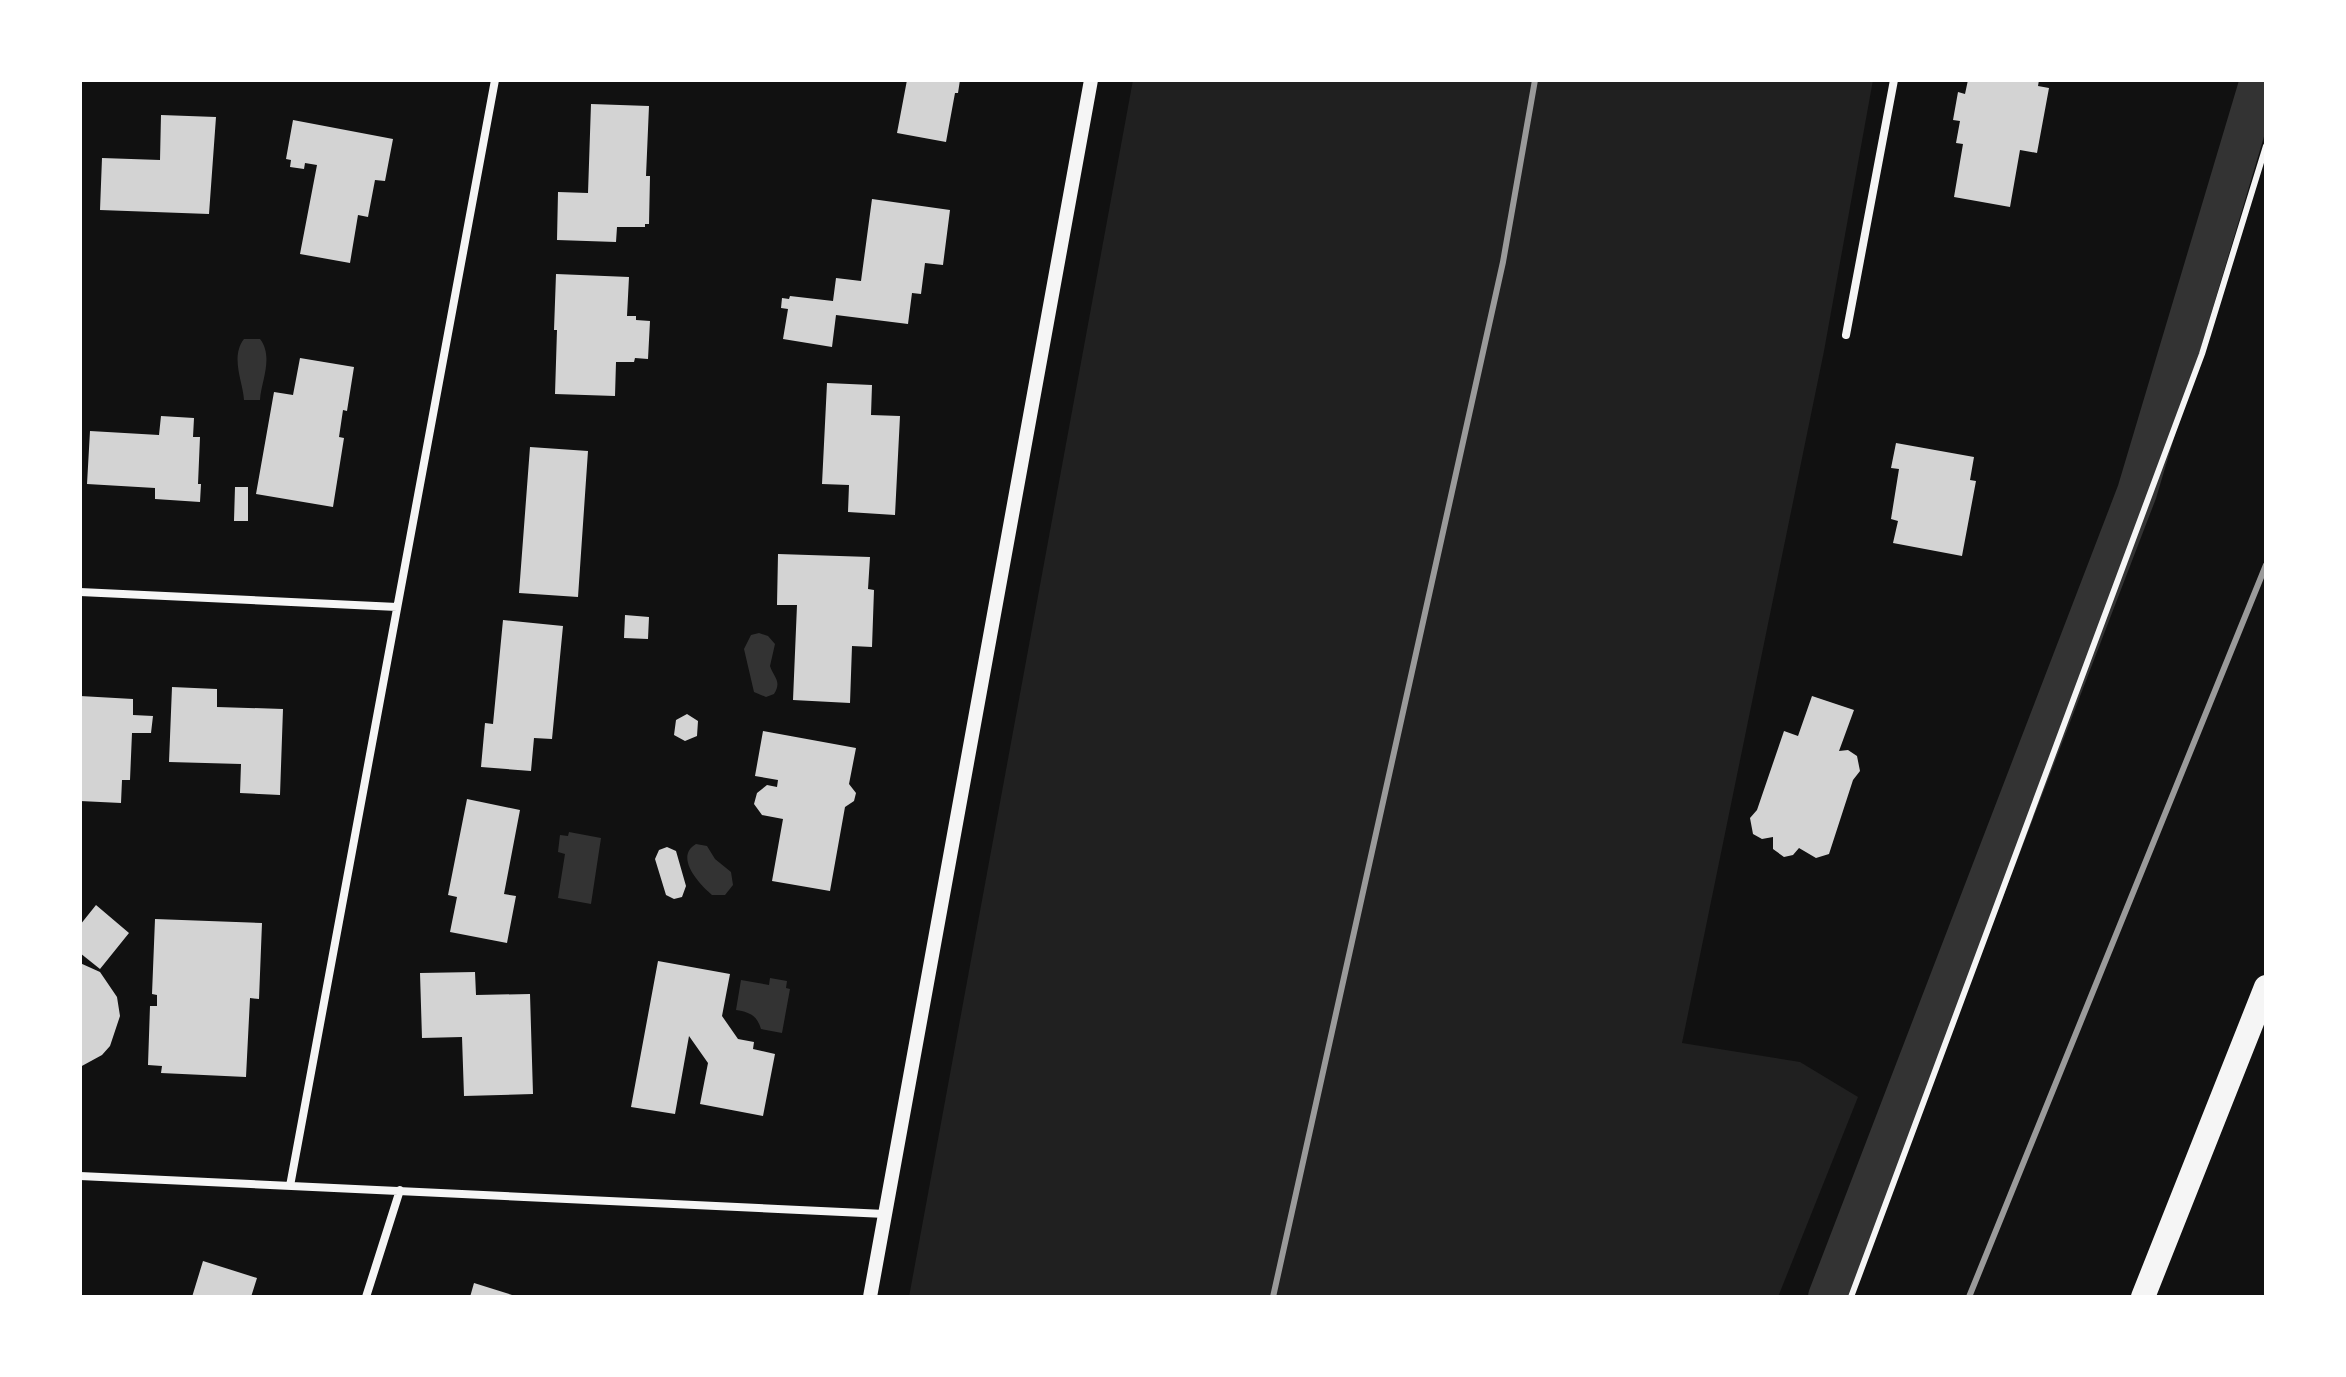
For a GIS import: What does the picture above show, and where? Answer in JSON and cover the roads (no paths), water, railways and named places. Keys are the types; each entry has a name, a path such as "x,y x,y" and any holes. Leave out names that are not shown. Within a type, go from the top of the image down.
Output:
{"highway":[{"path":"2143,1297 2266,987"}],"street":[{"path":"290,1186 495,80"},
{"path":"870,1297 1091,80"},
{"path":"1846,335 1894,80"},
{"path":"80,592 397,607"},
{"path":"80,1176 885,1214"},
{"path":"366,1297 400,1190"}],"lane":[{"path":"1851,1297 2202,354 2266,146"}],"waterway":[{"path":"1828,1297 2137,492 2260,80"}],"railway":[{"path":"1273,1297 1503,262 1535,80"},
{"path":"1969,1297 2266,565"}]}
